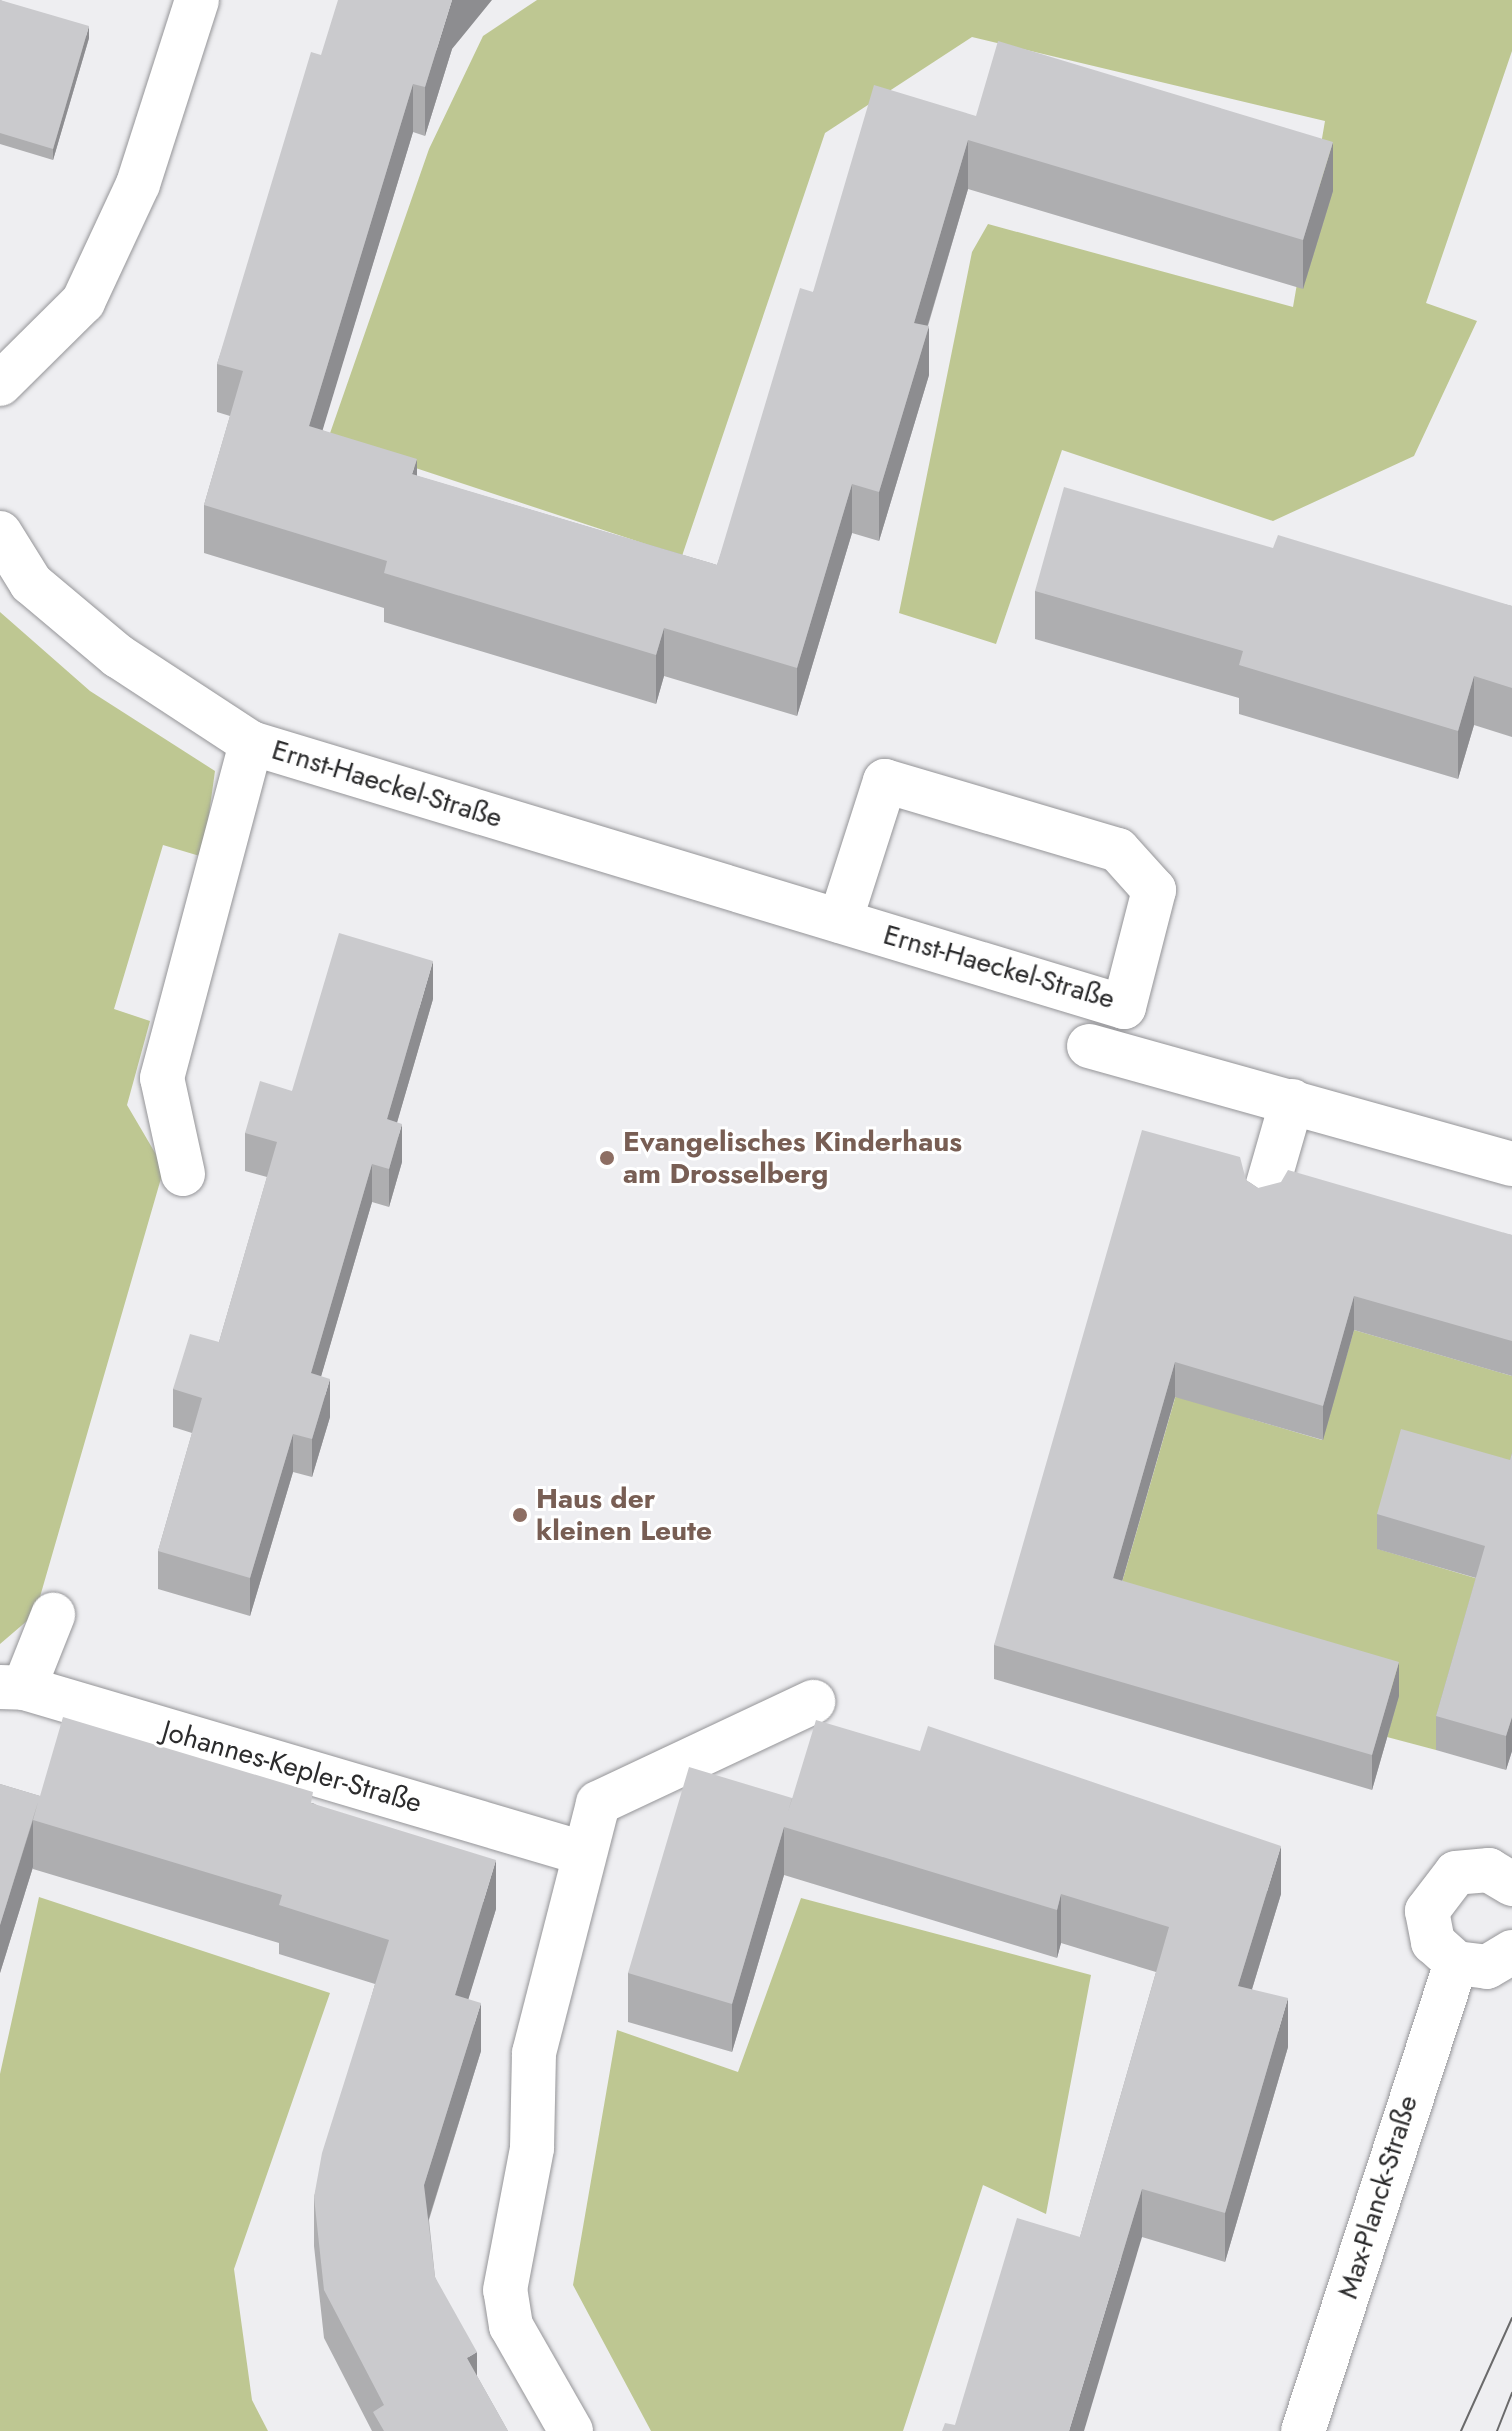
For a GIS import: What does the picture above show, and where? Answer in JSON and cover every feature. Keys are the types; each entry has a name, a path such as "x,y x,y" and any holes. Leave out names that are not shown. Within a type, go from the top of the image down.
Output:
{"street":[{"path":"0,384 83,302 138,184 197,0"},
{"name":"Ernst-Haeckel-Straße","path":"0,533 31,583 107,647 251,743 1124,1007 1154,890 1118,850 885,781 840,921"},
{"path":"183,1174 162,1078 251,743"},
{"path":"1089,1046 1512,1164"},
{"path":"1264,1198 1292,1101"},
{"path":"12,1687 53,1615"},
{"name":"Johannes-Kepler-Straße","path":"12,1687 583,1853"},
{"path":"571,2431 511,2326 505,2290 532,2148 534,2053 598,1803 813,1702"},
{"path":"1512,1884 1472,1868 1437,1889 1427,1927 1456,1963 1487,1967 1512,1952"},
{"name":"Max-Planck-Straße","path":"1303,2431 1456,1963"}],"green space":[{"path":"537,0 1512,0 1512,51 1426,303 1477,321 1414,456 1273,521 1062,450 996,644 899,613 972,252 988,224 1293,307 1325,121 972,37 825,133 682,556 328,439 429,149 483,36"},
{"path":"0,612 90,691 215,771 203,857 163,845 114,1009 150,1021 127,1105 164,1168 35,1614 0,1644"},
{"path":"1207,1287 1248,1418 1322,1440 1354,1330 1512,1376 1512,1488 1378,1549 1485,1581 1436,1750 1387,1737 1398,1697 1110,1624"},
{"path":"39,1897 330,1993 234,2269 252,2400 268,2431 0,2431 0,2074"},
{"path":"801,1898 1091,1975 1046,2214 983,2185 903,2431 651,2431 573,2285 617,2030 738,2072"}],"building":[{"path":"0,0 89,26 53,149 0,133"},
{"path":"338,0 452,0 425,87 413,84 309,426 417,459 412,474 717,565 800,288 813,292 874,85 976,116 998,41 1333,142 1303,240 968,140 914,323 929,326 879,492 852,484 797,668 664,628 656,655 384,573 387,561 204,505 243,371 217,364 311,52 321,55"},
{"path":"1064,487 1273,548 1278,535 1512,606 1512,688 1474,676 1458,731 1239,665 1243,651 1035,591"},
{"path":"339,933 433,961 387,1119 402,1124 389,1169 372,1164 311,1373 330,1379 312,1439 293,1434 250,1578 158,1551 202,1398 173,1389 190,1334 219,1342 277,1142 245,1133 260,1081 292,1091"},
{"path":"1142,1130 1240,1157 1246,1180 1258,1188 1281,1182 1288,1170 1512,1235 1512,1341 1354,1296 1323,1406 1175,1362 1113,1578 1399,1662 1372,1755 994,1645"},
{"path":"1401,1429 1510,1460 1512,1453 1512,1717 1506,1736 1436,1716 1485,1546 1377,1514"},
{"path":"63,1717 313,1792 311,1803 496,1860 455,1995 481,2003 424,2185 435,2277 477,2352 467,2358 508,2431 384,2431 373,2412 384,2405 324,2290 314,2197 322,2153 389,1940 279,1905 282,1895 33,1820 38,1802 0,1925 0,1784 40,1796"},
{"path":"816,1720 920,1751 928,1726 1281,1846 1238,1986 1288,1998 1225,2213 1142,2189 1069,2431 942,2431 945,2423 955,2425 1017,2218 1080,2237 1169,1927 1061,1894 1057,1910 784,1827 732,2004 628,1973 689,1767 792,1798 788,1812"}],"tram line":[{"path":"1461,2431 1512,2318"},
{"path":"1497,2431 1512,2393"}],"place":[{"name":"Evangelisches Kinderhaus am Drosselberg","path":"607,1158"},
{"name":"Haus der kleinen Leute","path":"520,1515"}]}
